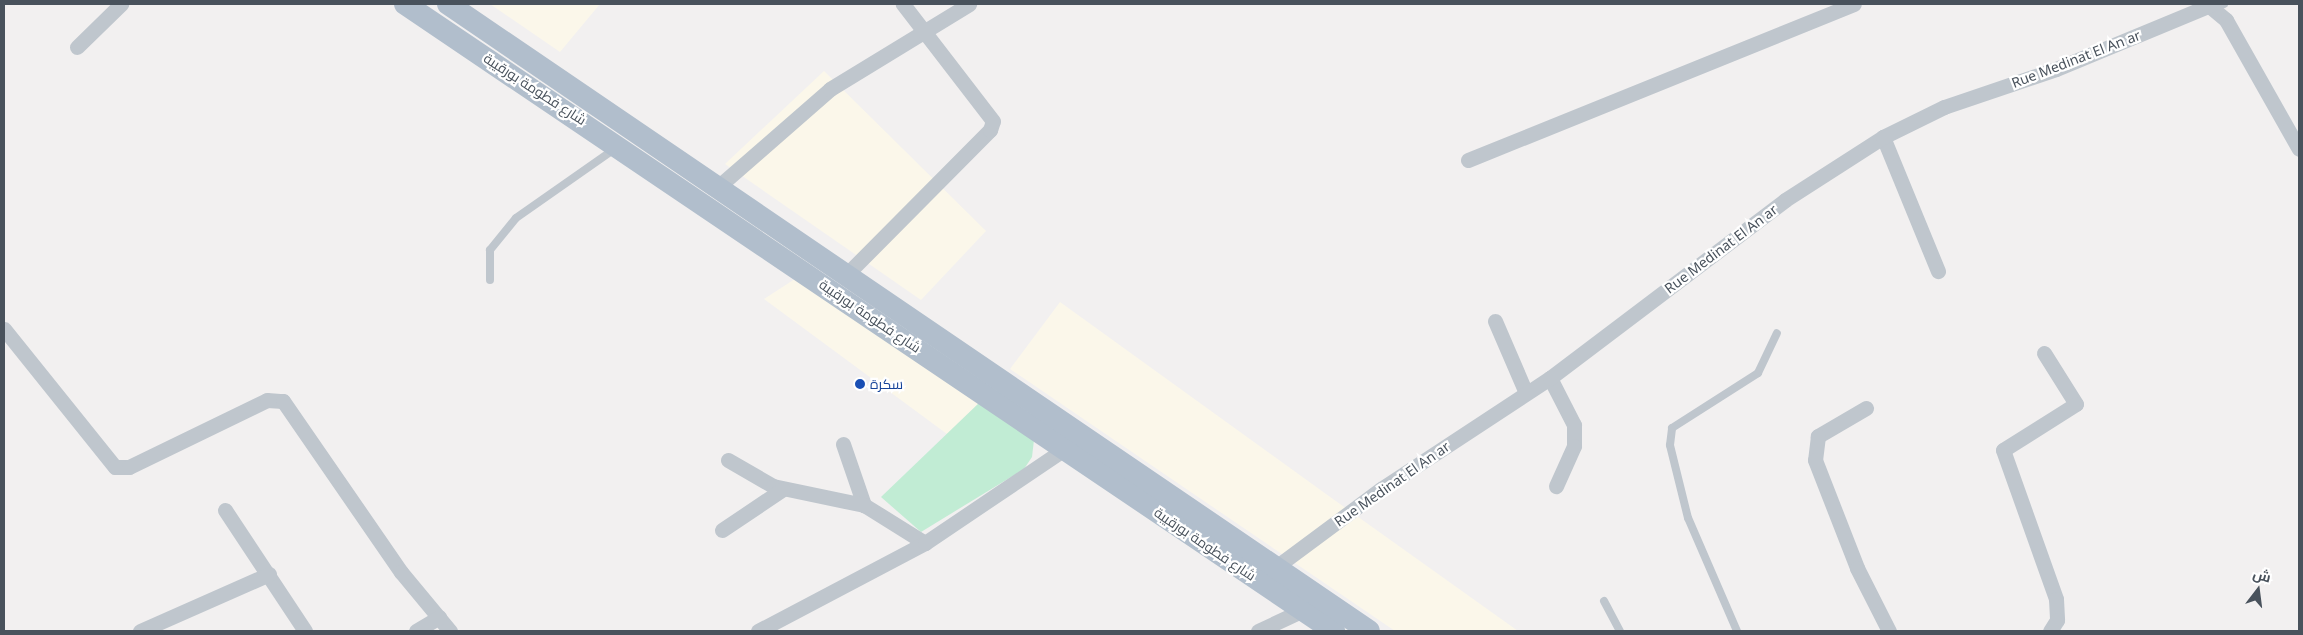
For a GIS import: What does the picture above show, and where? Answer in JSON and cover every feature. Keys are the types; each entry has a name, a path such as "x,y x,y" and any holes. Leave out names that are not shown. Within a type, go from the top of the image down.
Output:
{"main road":[{"name":"شارع فطومة بورقيبة","path":"405,4 1073,443 1276,567 1369,631"},
{"name":"شارع فطومة بورقيبة","path":"448,4 718,186 1334,631"}],"street":[{"path":"77,47 121,4"},
{"path":"845,276 990,130 993,121 920,29 903,4"},
{"path":"718,186 830,89 920,29 969,4"},
{"path":"1468,160 1854,4"},
{"path":"2213,6 2226,20 2299,149"},
{"name":"Rue Medinat El An ar","path":"1276,567 1381,489 1550,378 1784,200 1883,137 1944,107 2056,69 2213,6"},
{"path":"1883,137 1938,271"},
{"path":"1495,321 1526,393"},
{"path":"4,329 115,467 129,467 267,400 284,401 401,572 450,631"},
{"path":"2044,353 2076,404 2003,450 2056,599 2057,620 2050,631"},
{"path":"1550,378 1574,425 1574,446 1556,486"},
{"path":"1866,408 1818,436 1815,460 1857,568 1889,631"},
{"path":"758,631 925,542 1073,443"},
{"path":"843,444 864,505"},
{"path":"728,460 783,489 864,505 925,542"},
{"path":"722,530 783,489"},
{"path":"225,510 305,631"},
{"path":"140,631 269,574"},
{"path":"1258,631 1303,610"},
{"path":"416,631 439,617"}],"lane":[{"path":"490,280 490,250 516,218 621,145"},
{"path":"1737,631 1688,518 1670,445 1672,428 1758,373 1777,333"},
{"path":"1604,602 1620,631"}],"shaded area":[{"path":"490,4 600,4 560,52"},
{"path":"824,71 986,231 921,300 725,164"},
{"path":"798,277 980,402 947,434 764,299"},
{"path":"1060,302 1518,631 1395,631 1010,369"}],"green space":[{"path":"980,402 1034,440 1032,457 1024,469 921,532 881,497"}],"place":[{"name":"سكرة","path":"860,384"}]}
